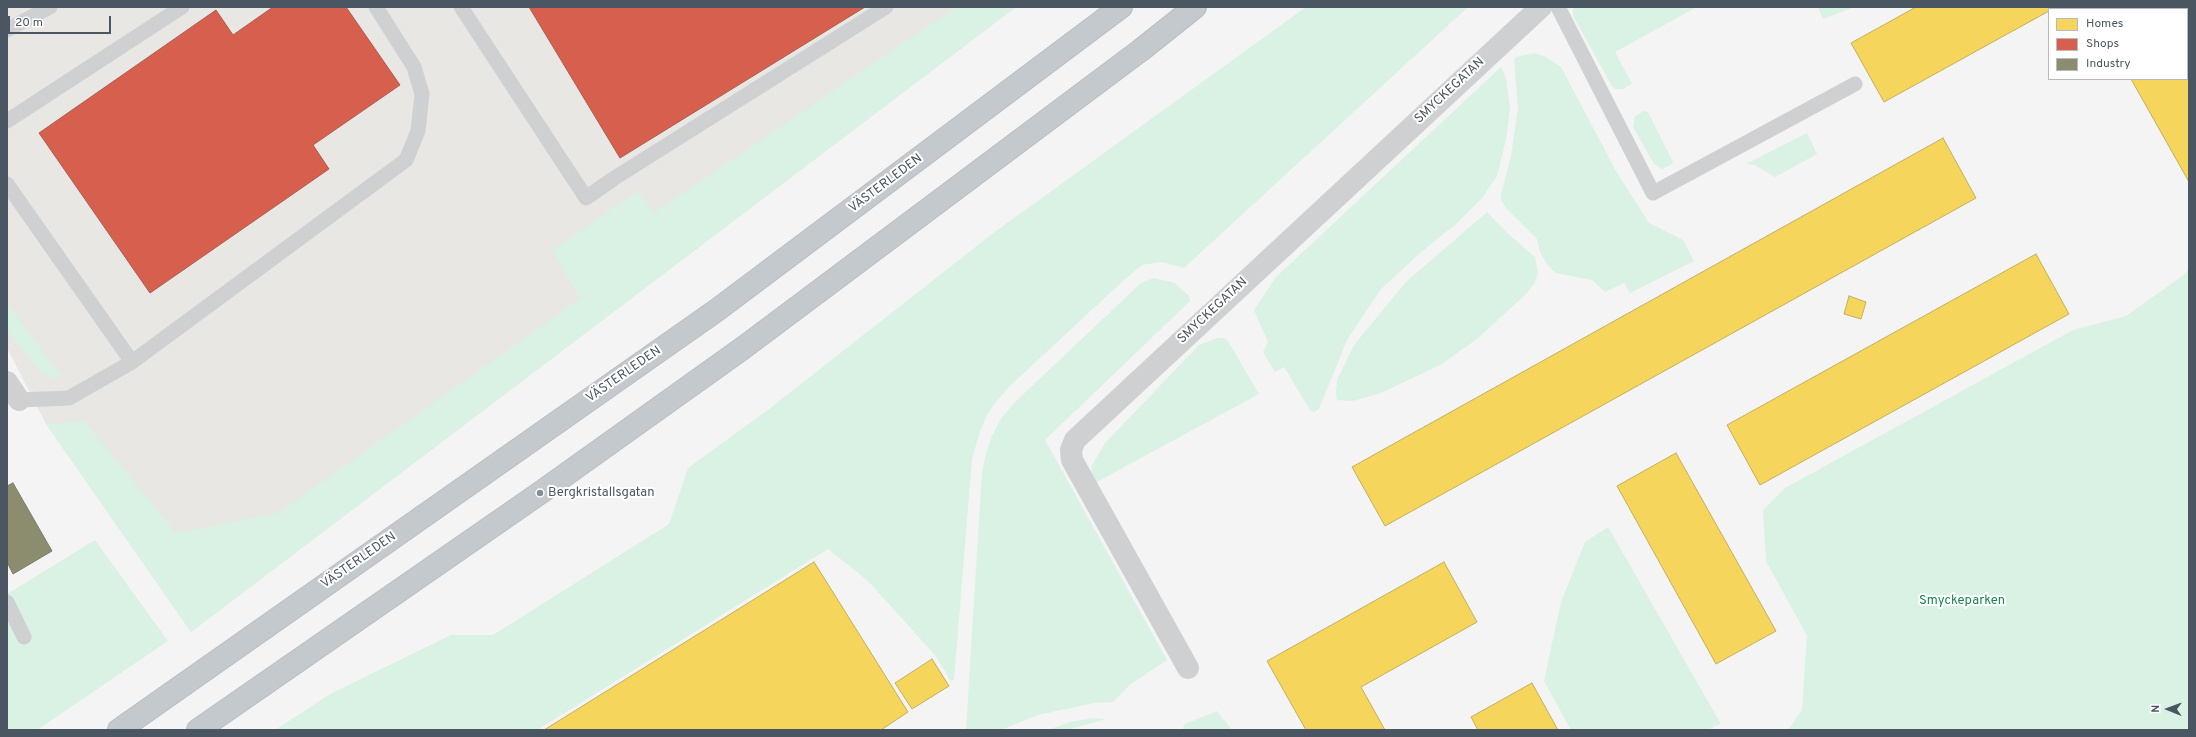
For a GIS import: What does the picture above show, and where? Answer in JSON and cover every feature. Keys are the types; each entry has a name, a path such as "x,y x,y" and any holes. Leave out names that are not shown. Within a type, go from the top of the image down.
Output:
{"highway":[{"name":"VÄSTERLEDEN","path":"119,730 717,310 1121,7"},
{"path":"198,730 540,493 743,348 1141,50 1195,7"}],"street":[{"name":"SMYCKEGATAN","path":"1188,668 1072,460 1071,450 1075,440 1541,7"}],"lane":[{"path":"7,30 50,7"},
{"path":"7,121 182,7"},
{"path":"13,391 69,398 132,362 406,160 418,131 422,94 414,67 376,7"},
{"path":"461,7 586,198 613,179 886,7"},
{"path":"1558,7 1653,193 1855,84"},
{"path":"7,184 132,362"},
{"path":"7,602 24,638"}],"shaded area":[{"path":"7,7 1016,7 191,632 46,424 7,348"}],"green space":[{"path":"956,7 1016,7 191,632 46,424 84,421 176,533 278,513 580,299 553,250 638,191 654,213"},
{"path":"1306,7 1468,7 1184,268 1162,262 1142,265 1011,385 994,404 980,431 972,459 954,680 951,681 935,655 867,580 828,549 537,730 275,730 330,694 451,635 493,635 669,524 688,468 769,409 992,234"},
{"path":"1573,7 1697,7 1615,52 1632,84 1623,89 1615,89 1573,16"},
{"path":"1818,7 1855,7 1823,19"},
{"path":"1534,53 1546,57 1561,67 1616,171 1649,223 1683,240 1694,261 1630,293 1624,283 1605,292 1592,280 1556,273 1548,266 1540,252 1537,239 1507,209 1501,200 1501,194 1511,156 1518,108 1514,60 1516,57"},
{"path":"1501,67 1506,78 1510,108 1506,140 1497,176 1482,198 1456,224 1421,252 1380,290 1347,340 1319,409 1314,412 1310,410 1284,367 1275,372 1263,352 1268,342 1254,310 1276,277"},
{"path":"1644,111 1648,112 1673,162 1671,165 1662,169 1654,164 1633,127 1635,116"},
{"path":"1807,133 1817,154 1775,177 1755,165 1746,164"},
{"path":"1487,212 1506,232 1535,257 1538,272 1535,283 1525,295 1477,339 1440,365 1381,393 1353,401 1337,400 1337,380 1354,345 1406,282"},
{"name":"Smyckeparken","path":"2189,269 2189,730 1788,730 1802,710 1807,636 1766,561 1763,510 1785,488 2073,330 2126,316 2181,277"},
{"path":"1154,278 1175,283 1189,296 1190,301 1045,440 1167,660 1131,684 1113,702 1094,703 1038,715 1001,730 966,730 982,472 986,453 992,436 1002,417 1015,402 1141,283"},
{"path":"7,303 62,377 53,378 41,373 7,330"},
{"path":"1218,338 1224,338 1228,341 1259,394 1095,483 1091,475 1092,465 1105,443 1199,345"},
{"path":"1608,527 1721,724 1708,730 1571,730 1544,681 1561,602 1585,542"},
{"path":"95,540 168,641 37,730 7,730 7,594"},
{"path":"1217,711 1232,730 1182,730 1185,724"},
{"path":"1093,718 1106,719 1067,730 1048,730 1070,722"}],"building: Homes":[{"path":"1916,7 2056,7 2048,8 2048,12 1884,102 1851,43"},
{"path":"2188,44 2189,45 2189,182 2132,80 2188,80"},
{"path":"1943,138 1976,198 1385,526 1352,467"},
{"path":"2036,254 2069,314 1760,485 1727,425"},
{"path":"1849,296 1866,302 1861,319 1844,314"},
{"path":"1676,453 1776,631 1716,664 1617,486"},
{"path":"814,562 908,712 881,730 544,730"},
{"path":"1444,562 1477,622 1361,687 1385,730 1306,730 1267,661"},
{"path":"932,659 949,686 912,709 895,683"},
{"path":"1532,683 1558,730 1478,730 1471,717"}],"building: Shops":[{"path":"273,7 346,7 400,85 313,145 329,169 150,293 39,133 216,10 233,35"},
{"path":"529,7 865,7 620,158"}],"building: Industry":[{"path":"13,483 52,551 13,574 7,562 7,486"}],"place":[{"name":"Bergkristallsgatan","path":"540,493"}]}
